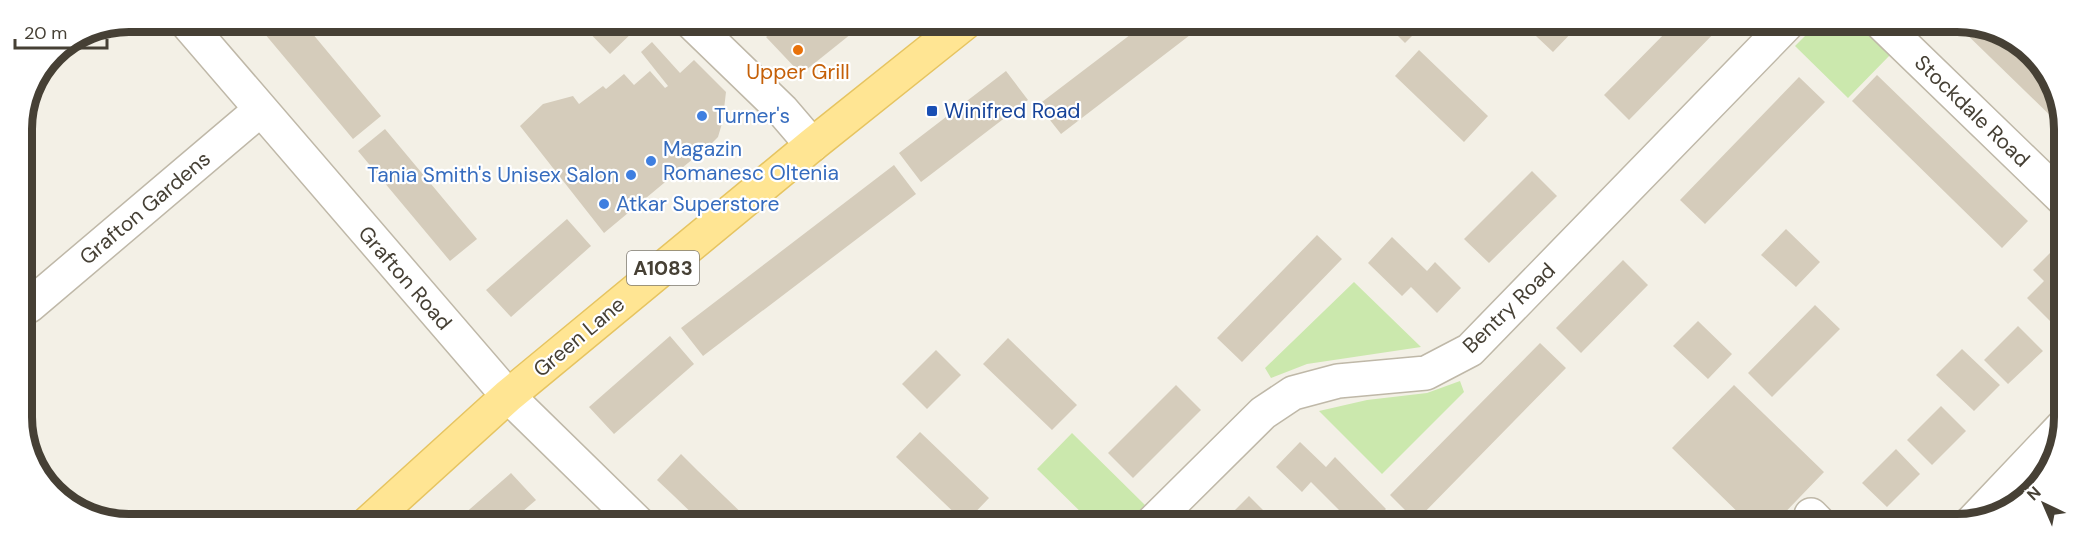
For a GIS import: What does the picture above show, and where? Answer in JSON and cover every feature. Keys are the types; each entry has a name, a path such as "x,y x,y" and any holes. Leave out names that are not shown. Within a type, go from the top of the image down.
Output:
{"main road":[{"name":"Green Lane","path":"378,514 508,396 812,145 953,32"}],"street":[{"name":"Grafton Road","path":"194,32 508,396 629,514"},
{"path":"701,32 782,110 812,145"},
{"name":"Bentry Road","path":"1161,514 1263,413 1293,393 1338,381 1426,373 1470,350 1779,32"},
{"name":"Stockdale Road","path":"1890,32 2054,190"},
{"name":"Grafton Gardens","path":"32,303 260,110"},
{"path":"1982,511 2053,437"}],"green space":[{"path":"1809,32 1869,32 1891,54 1848,98 1795,46"},
{"path":"1354,282 1421,347 1307,364 1271,378 1265,368"},
{"path":"1460,381 1464,392 1382,474 1319,411 1367,400 1427,393"},
{"path":"1072,433 1145,505 1136,514 1083,514 1037,469"}],"building":[{"path":"263,32 311,32 381,116 353,139"},
{"path":"589,32 633,32 610,54"},
{"path":"773,32 854,32 801,74 766,37"},
{"path":"1134,32 1194,32 1061,134 1038,105"},
{"path":"1394,32 1416,32 1405,43"},
{"path":"1532,32 1572,32 1553,52"},
{"path":"1666,32 1715,32 1629,120 1604,95"},
{"path":"1965,32 1977,33 1995,39 2017,51 2045,85 2053,109 2054,119"},
{"path":"652,42 680,73 694,60 726,92 724,109 718,114 723,120 718,137 712,143 604,233 520,126 543,104 573,96 579,104 603,86 606,89 624,74 634,85 650,71 665,88 668,86 641,52"},
{"path":"1419,50 1488,116 1464,142 1395,76"},
{"path":"1006,71 1028,100 921,182 899,153"},
{"path":"1877,75 2028,221 2002,248 1852,101"},
{"path":"1799,77 1825,102 1705,224 1680,200"},
{"path":"385,129 477,239 450,261 358,151"},
{"path":"894,165 916,194 703,356 681,328"},
{"path":"1532,171 1557,196 1489,263 1464,239"},
{"path":"567,219 591,246 511,317 486,290"},
{"path":"1786,229 1820,262 1796,287 1761,255"},
{"path":"1317,235 1342,259 1242,362 1217,338"},
{"path":"1392,237 1427,271 1435,262 1461,288 1437,313 1411,287 1402,296 1368,263"},
{"path":"2054,249 2054,319 2051,322 2027,298 2044,281 2033,270"},
{"path":"1623,260 1648,285 1581,353 1556,328"},
{"path":"1815,305 1840,329 1772,397 1748,373"},
{"path":"1698,321 1732,354 1708,379 1673,346"},
{"path":"2018,326 2043,351 2008,384 1984,360"},
{"path":"670,336 694,364 614,434 589,407"},
{"path":"1008,338 1077,405 1052,430 983,364"},
{"path":"1540,343 1566,368 1423,514 1409,514 1390,495"},
{"path":"1962,349 2000,385 1974,411 1936,375"},
{"path":"936,350 961,375 927,409 902,384"},
{"path":"1176,385 1201,410 1133,478 1108,453"},
{"path":"1734,385 1824,472 1784,514 1740,514 1672,448"},
{"path":"1941,406 1966,431 1932,465 1907,440"},
{"path":"920,432 989,498 974,514 956,514 896,457"},
{"path":"1300,442 1326,467 1335,457 1386,509 1381,514 1343,514 1311,482 1302,492 1276,467"},
{"path":"1896,449 1920,474 1887,507 1862,483"},
{"path":"681,454 743,514 693,514 657,480"},
{"path":"511,473 536,500 520,514 464,514"},
{"path":"1249,496 1267,514 1231,514"}],"place":[{"name":"Upper Grill","path":"798,50"},
{"name":"Winifred Road","path":"932,111"},
{"name":"Turner's","path":"702,116"},
{"name":"Magazin Romanesc Oltenia","path":"651,161"},
{"name":"Tania Smith's Unisex Salon","path":"631,175"},
{"name":"Atkar Superstore","path":"604,204"}]}
